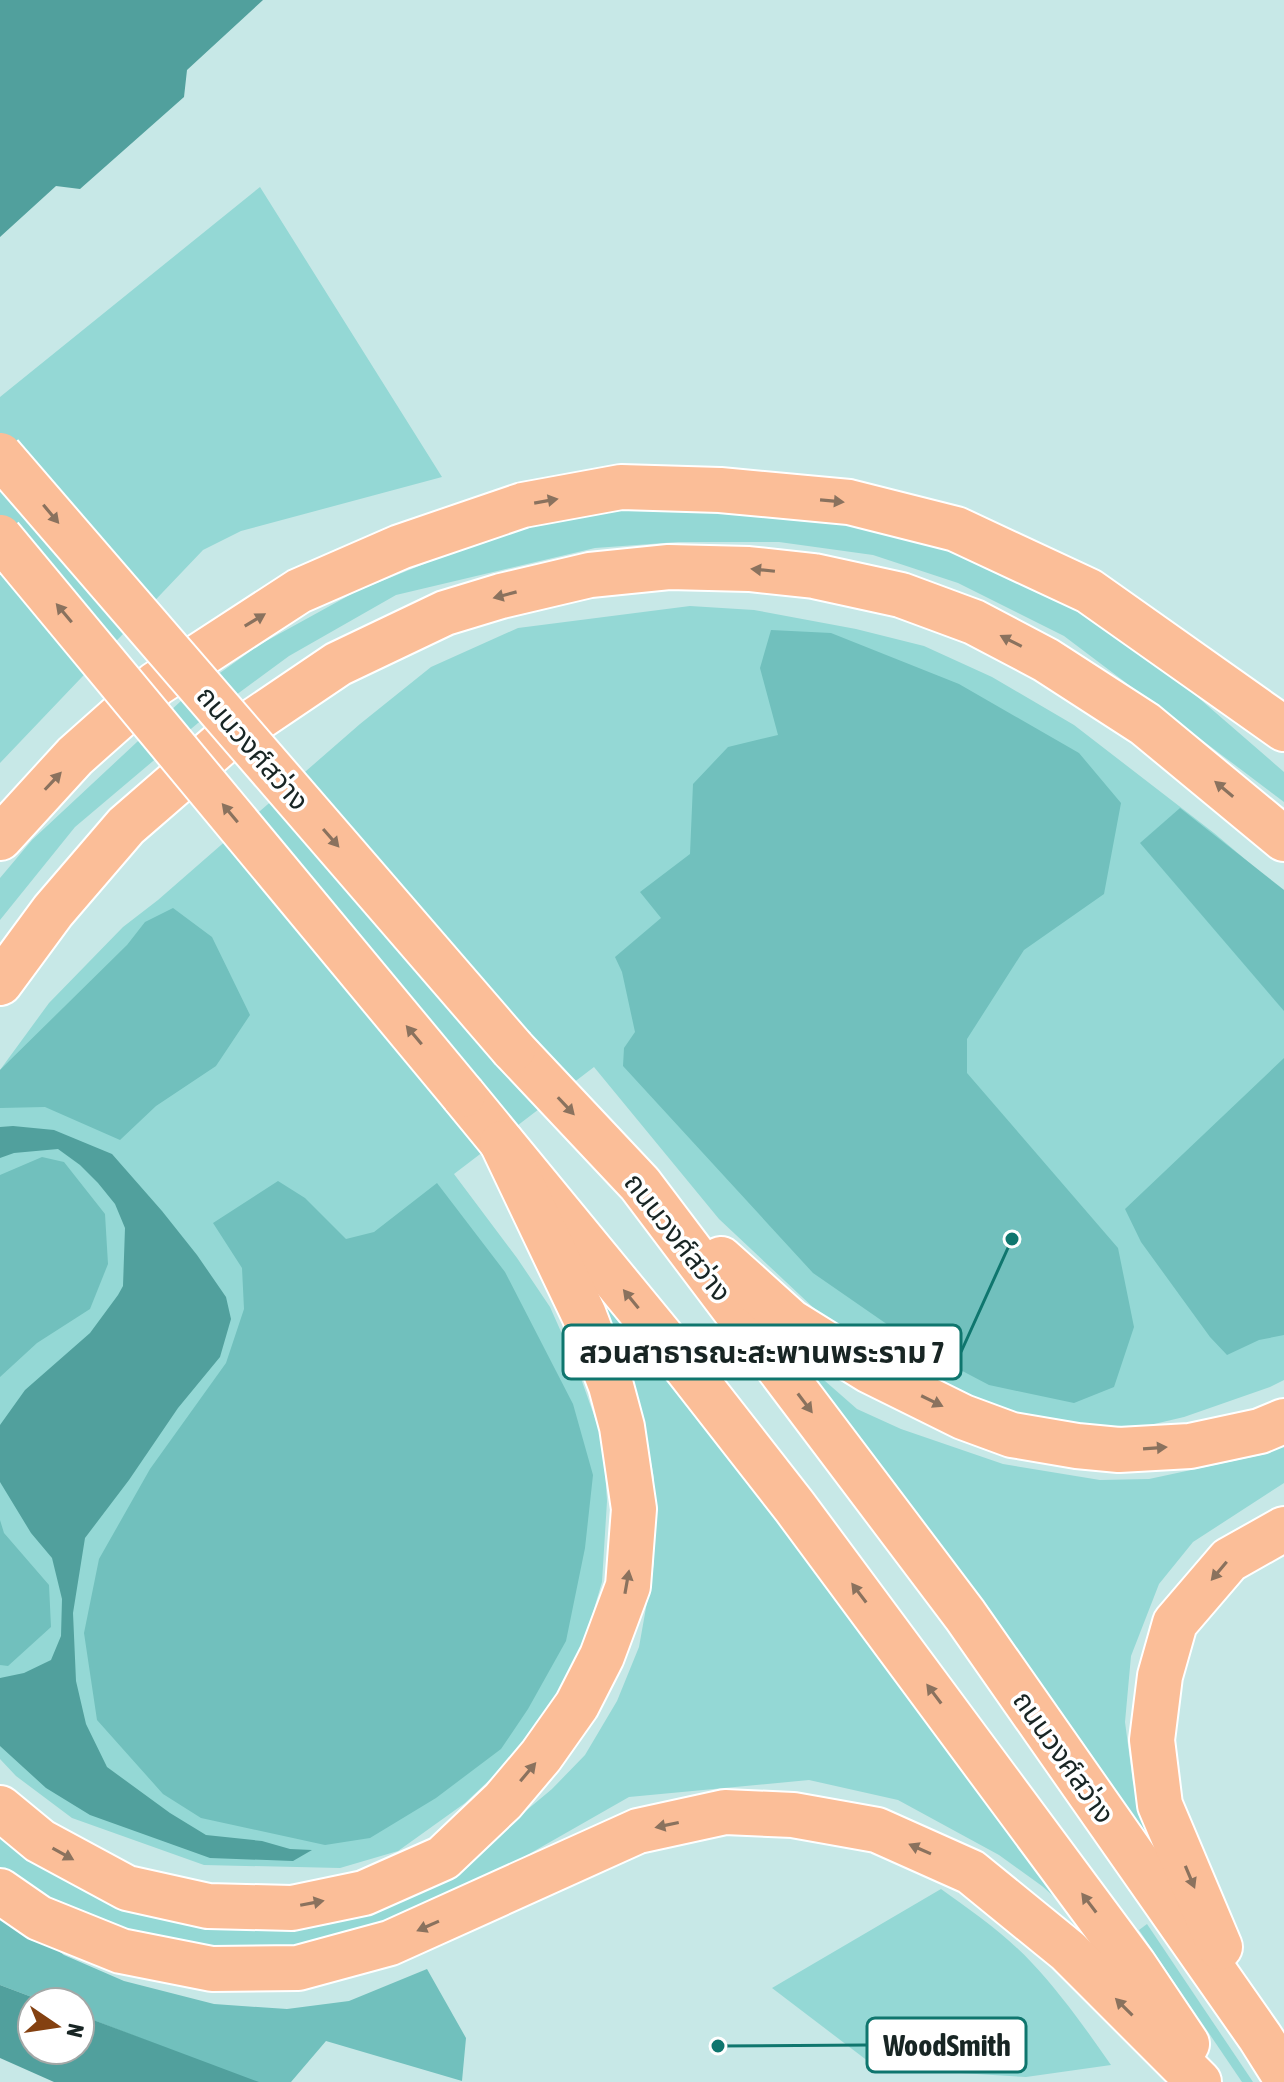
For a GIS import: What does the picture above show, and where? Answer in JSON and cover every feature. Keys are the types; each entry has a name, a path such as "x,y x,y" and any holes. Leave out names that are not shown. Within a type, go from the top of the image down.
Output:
{"main road":[{"name":"ถนนวงศ์สว่าง","path":"0,455 513,1049 640,1184 965,1615 1284,2075"},
{"path":"0,838 75,756 156,684 299,591 400,547 523,505 621,487 720,490 849,502 956,529 1089,591 1284,729"},
{"name":"ถนนวงศ์สว่าง","path":"0,537 674,1352 906,1655 1134,1965 1214,2082"},
{"path":"0,983 53,911 126,826 224,741 289,696 338,664 445,613 501,596 605,573 669,567 749,569 814,576 901,595 974,622 1046,660 1145,724 1284,839"},
{"path":"0,1808 40,1841 127,1888 208,1906 292,1908 364,1893 443,1858 503,1801 541,1756 577,1705 602,1656 628,1586 634,1509 622,1427 611,1386 584,1315 502,1143"},
{"path":"640,1184 791,1322 870,1371 963,1417 1012,1435 1119,1450 1190,1446 1260,1431 1284,1421"},
{"path":"1260,2037 1160,1805 1152,1740 1160,1676 1175,1623 1229,1560 1284,1529"},
{"path":"0,1891 39,1918 121,1951 212,1969 298,1968 390,1943 638,1831 725,1812 793,1815 877,1830 971,1872 1068,1951 1199,2082"}],"shaded area":[{"path":"0,0 263,0 187,70 184,97 80,189 56,186 0,237"},
{"path":"260,187 442,477 241,531 203,550 0,763 0,397"},
{"path":"675,503 805,515 896,531 1008,575 1096,618 1186,687 1284,772 1284,802 1064,636 958,583 873,555 779,542 678,542 595,548 396,595 289,656 198,723 75,827 0,920 0,878 32,840 182,700 259,645 357,591 481,541 588,508"},
{"path":"690,606 754,610 856,629 924,646 992,677 1074,725 1214,833 1284,892 1284,1380 1184,1417 1120,1432 1042,1429 851,1343 719,1219 594,1067 454,1174 550,1307 578,1370 603,1441 607,1501 602,1582 577,1666 533,1739 465,1803 398,1851 340,1868 204,1865 72,1818 16,1776 0,1759 0,1070 49,1003 123,927 431,667 518,628"},
{"path":"771,630 831,633 959,684 1079,753 1121,803 1104,894 1024,950 967,1039 967,1073 1118,1248 1134,1327 1114,1387 1074,1403 989,1385 930,1354 813,1273 623,1066 624,1048 635,1032 622,972 615,957 661,918 640,892 690,854 693,784 728,747 778,735 760,668"},
{"path":"1180,808 1284,890 1284,1011 1140,843"},
{"path":"173,908 212,937 250,1015 216,1066 156,1106 120,1140 45,1107 0,1108 0,1070 127,945 145,922"},
{"path":"1284,1058 1284,1335 1259,1340 1227,1355 1210,1337 1141,1242 1125,1209"},
{"path":"0,1127 54,1130 112,1154 197,1255 226,1297 231,1319 220,1357 178,1408 85,1538 73,1613 76,1681 86,1724 107,1767 170,1813 206,1835 312,1850 293,1861 210,1858 90,1815 46,1788 0,1746 0,1678 24,1673 51,1660 61,1636 62,1599 52,1558 31,1533 0,1482 0,1425 25,1390 90,1333 118,1295 123,1286 125,1228 115,1204 98,1183 58,1149 14,1153 0,1158"},
{"path":"42,1157 64,1162 105,1214 108,1264 90,1309 37,1343 0,1377 0,1175"},
{"path":"278,1181 305,1198 346,1239 374,1232 437,1183 505,1272 573,1404 593,1475 585,1548 566,1641 528,1709 501,1749 436,1798 370,1838 325,1845 201,1818 163,1794 97,1720 84,1633 99,1559 150,1469 226,1363 244,1309 242,1268 213,1223"},
{"path":"577,1263 666,1364 1086,1925 1042,1886 999,1855 898,1800 809,1780 629,1797 480,1882 311,1956 161,1948 43,1900 0,1869 0,1827 195,1924 486,1844 552,1789 585,1755 617,1701 639,1647 654,1563 654,1478 626,1362"},
{"path":"751,1316 857,1409 901,1429 1003,1464 1100,1480 1149,1479 1266,1454 1284,1444 1284,1483 1193,1542 1159,1584 1131,1656 1125,1722 1133,1783 1184,1909"},
{"path":"0,1520 4,1533 49,1585 51,1627 8,1666 0,1665"},
{"path":"941,1889 1000,1933 1032,1963 1063,1999 1111,2065 1026,2077 877,2068 772,1988"},
{"path":"0,1907 64,1955 124,1981 214,2004 287,2009 349,2001 427,1969 466,2038 462,2081 326,2041 291,2082 254,2082 96,2021 96,1986 16,1986 16,1991 0,1985"},
{"path":"1147,1924 1253,2082 1242,2082 1139,1930"},
{"path":"0,1985 16,1991 16,2065 0,2058"},
{"path":"96,2021 259,2082 54,2082 18,2066 96,2066"}],"place":[{"name":"สวนสาธารณะสะพานพระราม 7","path":"1012,1239"},
{"name":"WoodSmith","path":"718,2046"}]}
